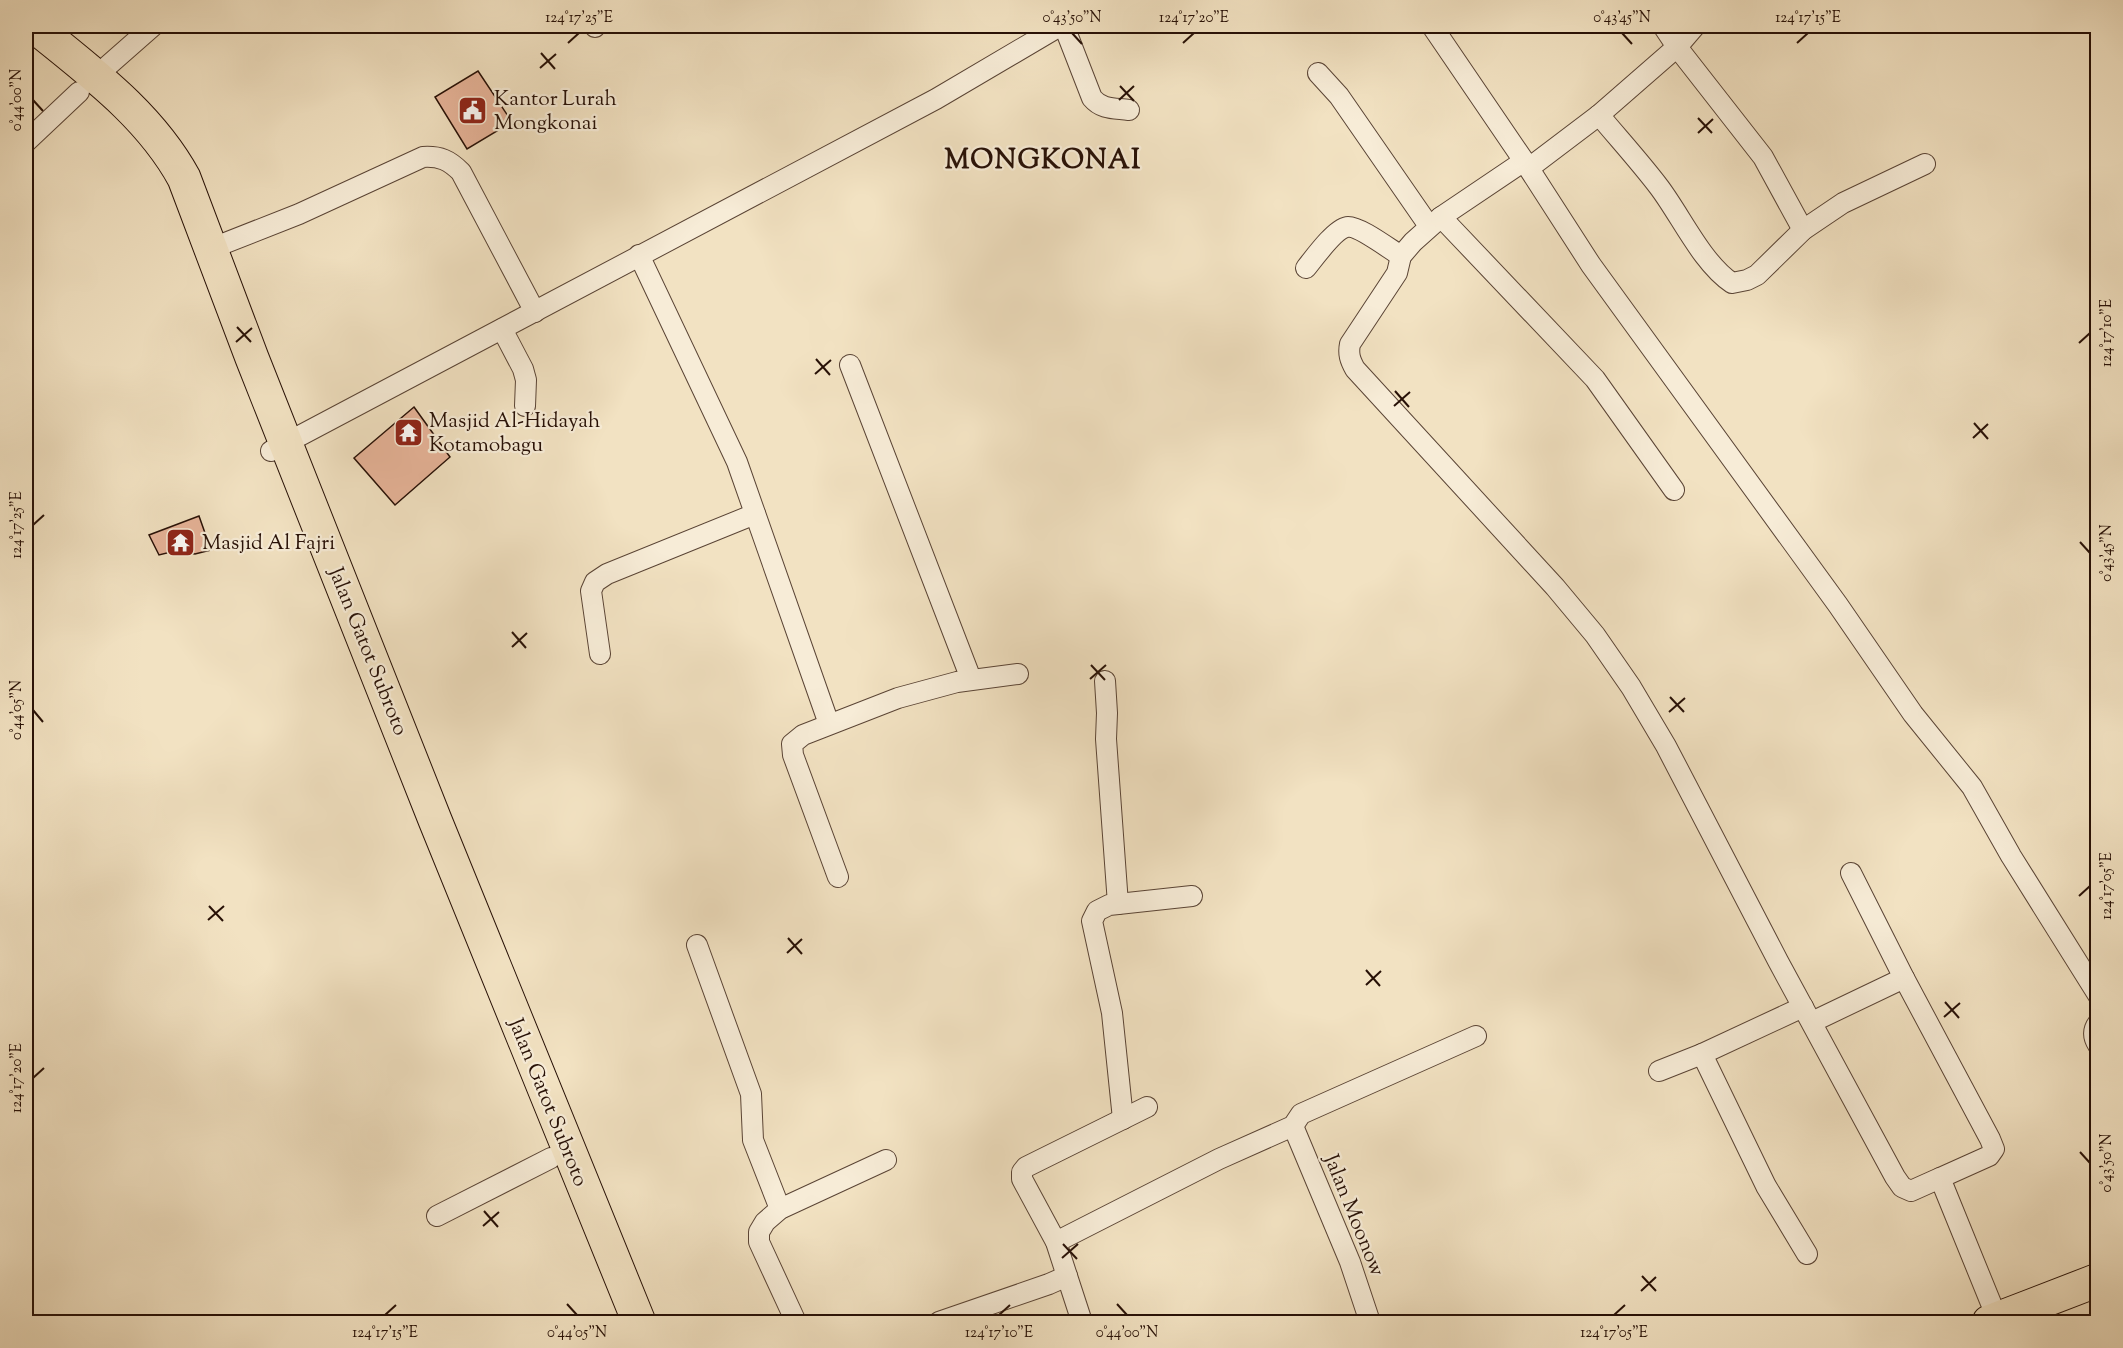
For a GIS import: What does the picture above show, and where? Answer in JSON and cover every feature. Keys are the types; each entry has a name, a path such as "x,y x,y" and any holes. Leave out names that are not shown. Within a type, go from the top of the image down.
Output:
{"highway":[{"name":"Jalan Gatot Subroto","path":"34,26 87,84 153,164 278,447 639,1323"},
{"name":"Jalan Gatot Subroto","path":"26,46 136,114 158,136 184,178 278,447 551,1158 619,1323"},
{"path":"1993,1320 2097,1280"}],"street":[{"path":"26,142 153,26"},
{"path":"278,447 936,99 1062,26 1092,99 1098,105 1106,108 1129,110"},
{"path":"1432,26 1592,265 1824,585 1913,714 1972,787 2097,995"},
{"path":"1663,26 1763,157 1803,230"},
{"path":"1695,26 1677,47 1599,115 1526,165 1435,221 1401,256 1397,273 1350,344 1348,352 1355,369 1555,586 1595,635 1631,687 1666,746 1895,1177 1902,1187 1911,1191 1989,1156 1994,1149 1851,873"},
{"path":"1318,73 1339,96 1435,221 1595,379 1674,490"},
{"path":"1599,115 1660,187 1697,244 1723,278 1732,283 1757,275 1803,230 1843,203 1925,164"},
{"path":"210,249 299,214 423,157 436,156 450,161 461,172 535,312"},
{"path":"1306,268 1338,232 1347,227 1356,228 1401,256"},
{"path":"639,255 713,408 736,462 829,724"},
{"path":"502,329 523,369 526,380 525,406"},
{"path":"850,365 971,679"},
{"path":"600,654 591,591 595,582 607,574 651,555 755,514"},
{"path":"838,877 793,755 792,744 803,735 898,698 971,679 1018,674"},
{"path":"1105,681 1106,739 1118,904"},
{"path":"1123,1119 1112,1013 1092,921 1097,911 1109,905 1192,896"},
{"path":"697,945 751,1094 753,1140 780,1209"},
{"path":"1659,1071 1904,978"},
{"path":"2097,1023 2093,1030 2097,1046"},
{"path":"1056,1242 1219,1159 1293,1126 1301,1114 1476,1036"},
{"path":"1702,1054 1766,1186 1807,1254"},
{"path":"1082,1323 1056,1242 1022,1179 1022,1172 1026,1167 1147,1107"},
{"name":"Jalan Moonow","path":"1293,1126 1350,1262 1370,1323"},
{"path":"437,1216 551,1158"},
{"path":"796,1323 759,1242 759,1232 765,1222 780,1209 886,1160"},
{"path":"1940,1178 1993,1320"},
{"path":"939,1323 1067,1276"}],"building":[{"name":"Kantor Lurah Mongkonai","path":"478,71 512,122 467,149 435,97"},
{"name":"Masjid Al-Hidayah Kotamobagu","path":"414,407 450,457 395,505 354,458"},
{"name":"Masjid Al Fajri","path":"199,516 211,550 195,554 175,551 159,555 149,535"}],"place":[{"name":"Kantor Lurah Mongkonai","path":"473,110"},
{"name":"Masjid Al-Hidayah Kotamobagu","path":"408,432"},
{"name":"Masjid Al Fajri","path":"181,542"}],"district":[{"name":"MONGKONAI","path":"1043,159"}]}
